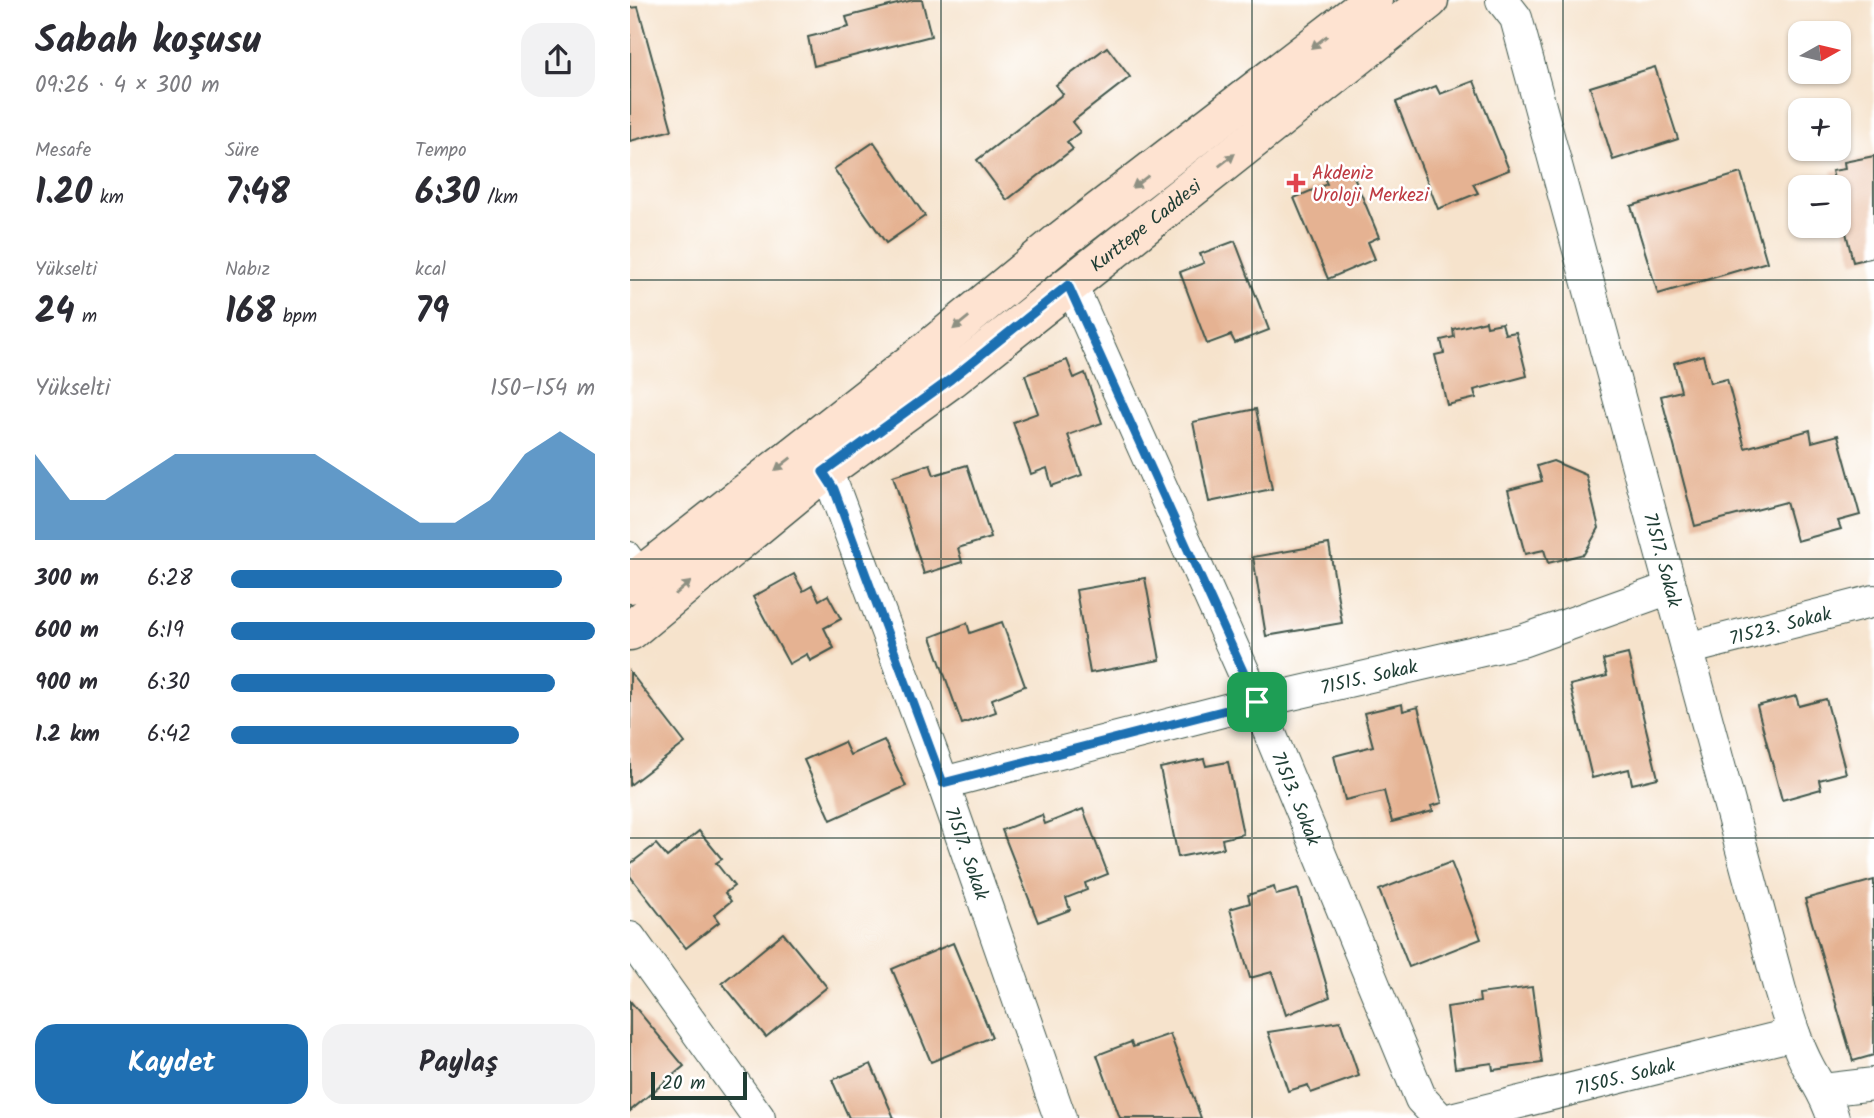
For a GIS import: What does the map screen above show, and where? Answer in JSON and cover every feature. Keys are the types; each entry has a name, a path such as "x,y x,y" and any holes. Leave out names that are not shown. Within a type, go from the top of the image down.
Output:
{"main road":[{"name":"Kurttepe Caddesi","path":"635,568 928,350 1059,242 1373,0"},
{"name":"Kurttepe Caddesi","path":"630,631 823,472 951,379 1429,0"}],"street":[{"name":"71517. Sokak","path":"1502,0 1516,18 1794,1034 1828,1104"},
{"name":"71513. Sokak","path":"1068,285 1083,311 1257,702 1421,1099 1439,1118"},
{"name":"71517. Sokak","path":"823,472 834,489 943,783 1060,1118"},
{"name":"71515. Sokak","path":"943,783 1257,702 1522,641 1670,588"},
{"name":"71523. Sokak","path":"1687,649 1874,601"},
{"path":"630,938 759,1118"},
{"name":"71505. Sokak","path":"1455,1118 1794,1034"},
{"path":"1828,1104 1874,1084"}],"building":[{"path":"922,0 931,36 814,66 808,37 849,27 846,17"},
{"path":"638,7 672,130 630,141 630,8"},
{"path":"1107,47 1130,77 1072,122 1080,132 1067,142 1073,149 1007,200 977,160 1063,94 1056,85"},
{"path":"1655,67 1678,139 1613,160 1590,87"},
{"path":"1474,81 1509,170 1473,184 1478,193 1438,209 1396,102 1436,86 1440,94"},
{"path":"874,142 925,216 886,243 834,169"},
{"path":"1874,156 1874,257 1853,262 1847,238 1851,238 1851,175 1833,175 1832,171 1845,169 1844,162"},
{"path":"1350,167 1379,237 1368,242 1375,259 1328,279 1294,198 1327,184 1324,178"},
{"path":"1741,173 1767,262 1658,294 1631,206"},
{"path":"1235,241 1269,330 1235,343 1231,335 1207,344 1180,272 1204,263 1200,254"},
{"path":"1486,321 1487,326 1502,323 1505,334 1516,332 1527,376 1474,390 1476,398 1447,405 1435,355 1444,353 1441,340 1454,337 1453,329"},
{"path":"1703,355 1710,383 1727,379 1745,448 1810,430 1812,442 1838,435 1860,515 1838,521 1841,529 1797,541 1786,502 1695,526 1661,396 1681,391 1674,363"},
{"path":"1067,360 1074,378 1085,373 1102,423 1068,435 1082,475 1052,486 1047,468 1031,474 1013,422 1038,413 1025,375"},
{"path":"1256,409 1272,489 1209,502 1193,422"},
{"path":"1553,461 1586,475 1599,528 1584,554 1548,563 1544,550 1525,554 1508,490 1542,481 1537,466"},
{"path":"930,464 934,475 967,465 991,538 958,548 962,562 924,574 893,476"},
{"path":"1329,544 1342,623 1266,636 1253,557"},
{"path":"794,574 803,591 812,586 819,600 828,595 841,619 824,628 834,648 810,661 807,654 789,664 753,597"},
{"path":"1145,578 1160,660 1090,673 1076,590"},
{"path":"1002,622 1025,686 992,699 996,712 962,724 931,637 967,623 970,633"},
{"path":"1628,654 1658,778 1632,784 1629,769 1592,778 1570,685 1607,676 1603,660"},
{"path":"630,672 685,743 630,785"},
{"path":"1796,696 1799,706 1826,699 1846,773 1819,780 1821,789 1782,800 1757,706"},
{"path":"1402,704 1403,711 1418,707 1442,803 1431,806 1433,811 1392,822 1384,791 1345,800 1334,756 1373,746 1364,713"},
{"path":"884,740 906,786 831,820 804,760 844,742 850,755"},
{"path":"1204,759 1206,766 1228,762 1243,834 1222,839 1224,848 1178,857 1160,768"},
{"path":"1083,809 1108,874 1085,883 1087,890 1066,898 1070,910 1038,922 1002,830 1042,815 1045,824"},
{"path":"699,831 722,859 716,863 734,886 725,893 731,901 714,915 719,922 686,948 630,876 630,864 656,844 667,857"},
{"path":"1451,862 1481,939 1409,967 1379,890"},
{"path":"1874,880 1874,1055 1853,1061 1805,899"},
{"path":"1274,887 1276,895 1298,889 1330,997 1286,1015 1272,972 1250,978 1230,909 1250,903 1248,895"},
{"path":"783,933 827,987 766,1037 722,983"},
{"path":"953,943 992,1037 931,1062 892,969"},
{"path":"1532,987 1542,1063 1493,1070 1492,1063 1455,1068 1447,1007 1480,1002 1479,994"},
{"path":"630,1001 684,1066 630,1111"},
{"path":"1340,1021 1359,1076 1311,1093 1308,1085 1288,1091 1268,1032"},
{"path":"1170,1034 1201,1118 1120,1118 1097,1055 1131,1042 1133,1047"},
{"path":"871,1064 894,1118 849,1118 832,1080"}],"place":[{"name":"Akdeniz Uroloji Merkezi","path":"1296,183"}],"route":[{"path":"1068,285 1077,298 1257,702 943,783 834,489 823,472 951,379 1068,285"}]}
